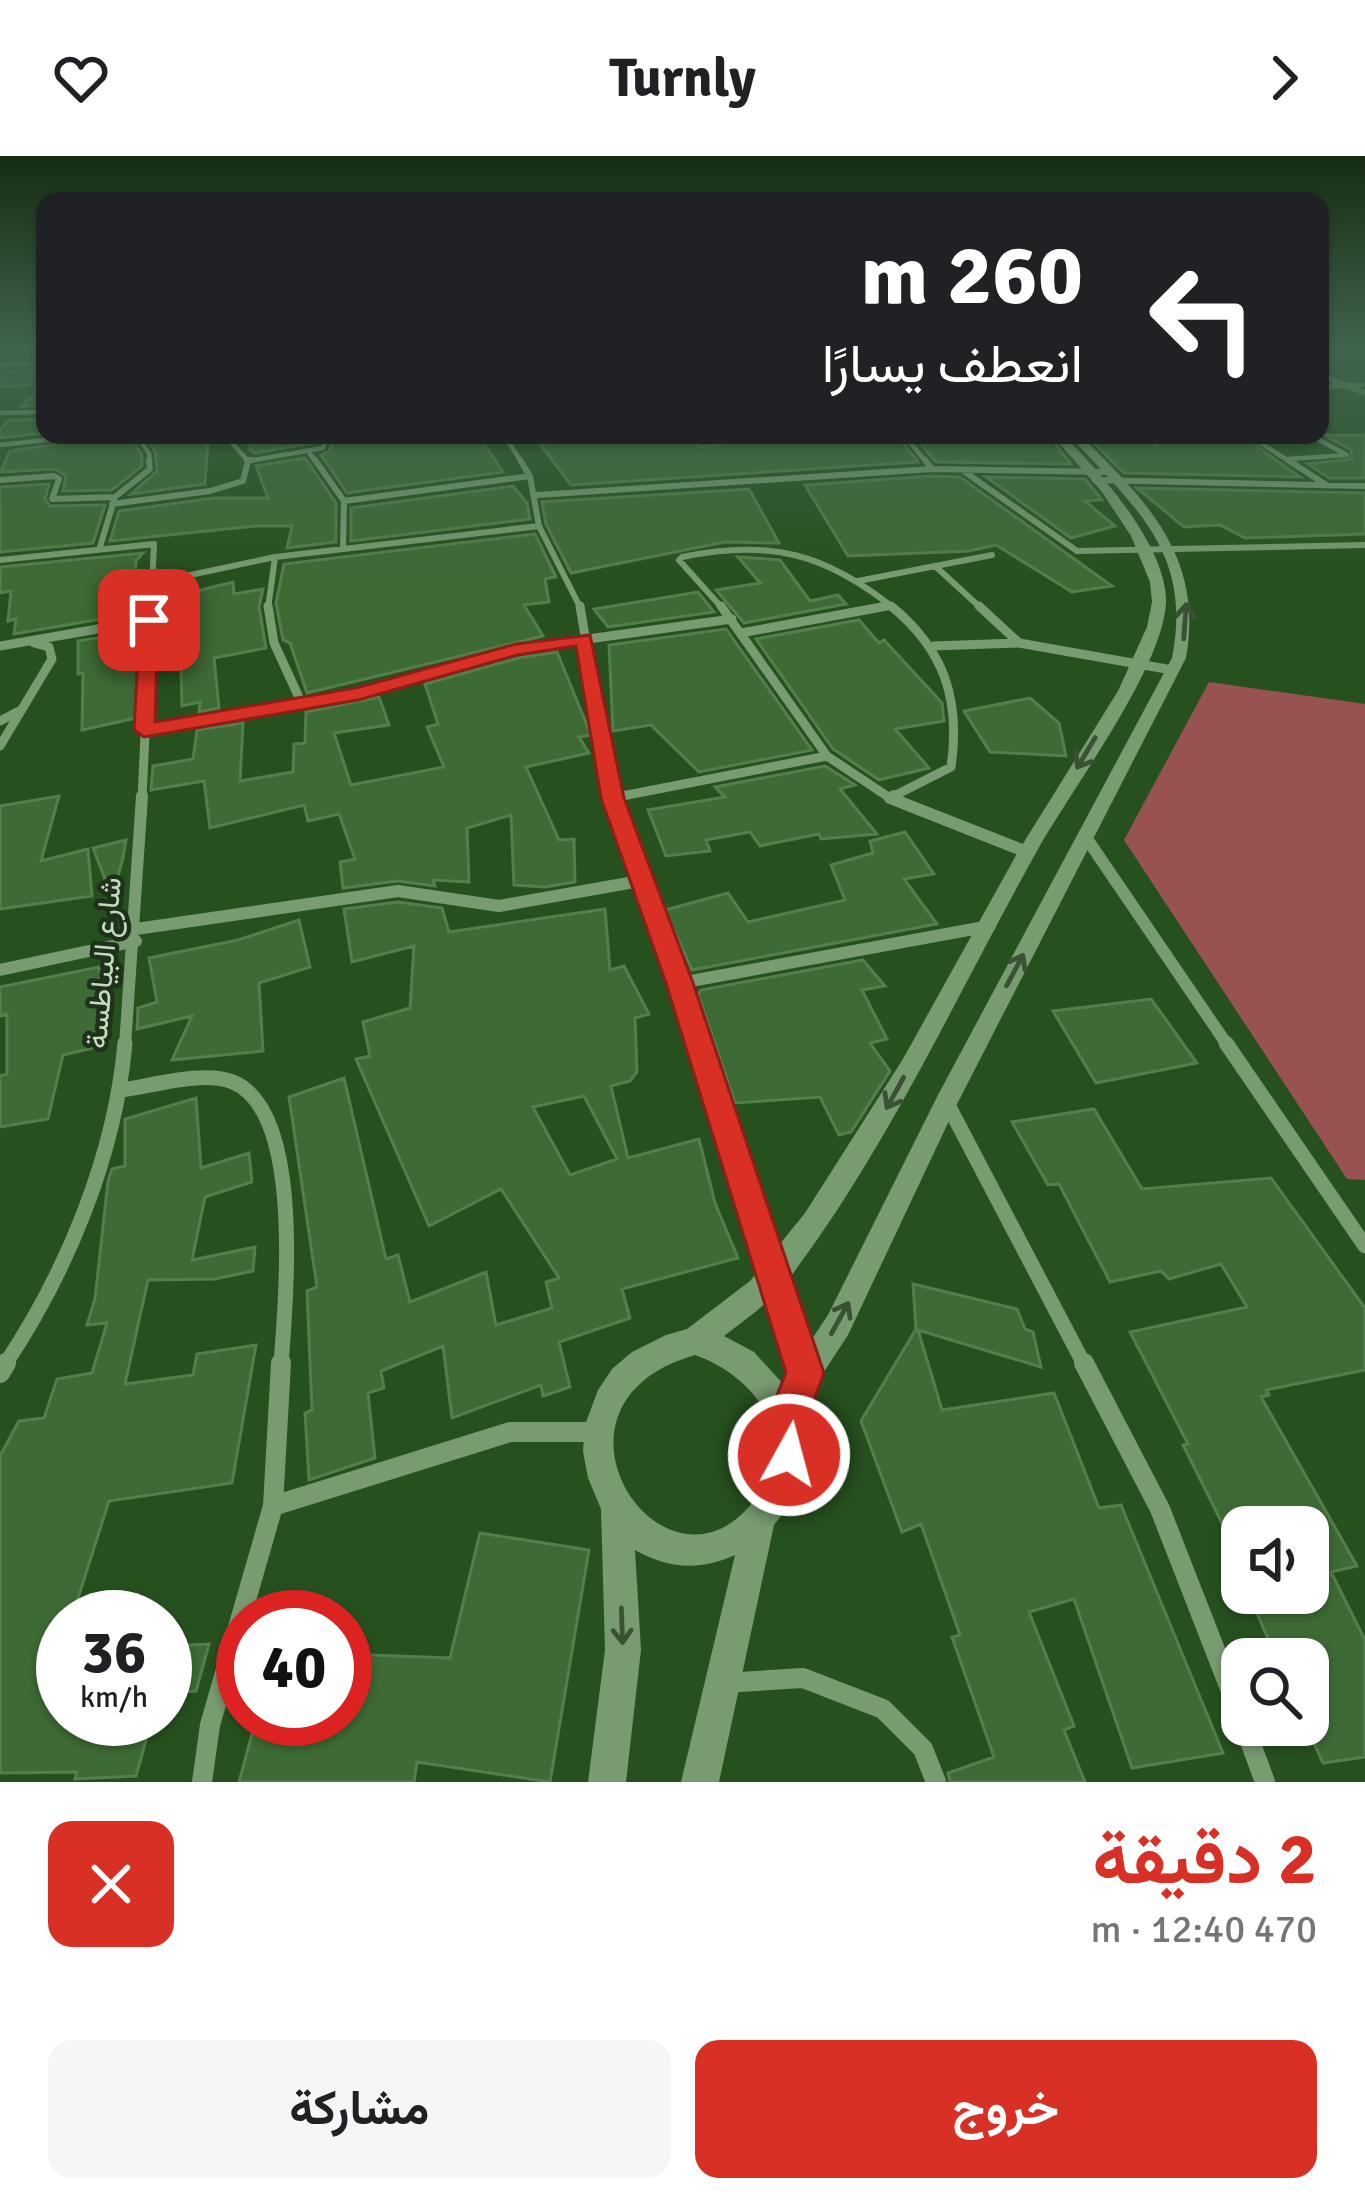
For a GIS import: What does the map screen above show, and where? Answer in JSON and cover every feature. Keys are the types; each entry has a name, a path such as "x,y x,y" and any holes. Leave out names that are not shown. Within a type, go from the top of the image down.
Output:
{"street":[{"path":"0,445 36,441"},
{"path":"0,560 100,547 114,501 150,469 149,453 142,444"},
{"path":"233,444 248,460"},
{"path":"248,460 310,454 325,444"},
{"path":"509,444 537,495 539,526 578,598 612,798 680,983 805,1373"},
{"path":"911,444 932,469"},
{"path":"786,1421 805,1373 838,1325 946,1102 1172,670 1187,632 1184,578 1170,548 1067,444"},
{"path":"694,1341 775,1274 888,1106 1027,852 1139,664 1157,620 1157,579 1080,444"},
{"path":"1263,444 1328,486"},
{"path":"1288,459 1347,455 1327,444"},
{"path":"310,454 344,501 343,549"},
{"path":"0,480 54,476 58,479 52,499 114,501 210,491 243,481 248,460"},
{"path":"537,495 932,469 1365,486"},
{"path":"964,471 1068,548 1086,553 1365,545"},
{"path":"344,501 530,476"},
{"path":"153,583 274,557 539,526"},
{"name":"شارع البياطسة","path":"0,1373 32,1325 78,1228 121,1090 136,935 154,544 100,547"},
{"path":"890,798 951,767 957,731 945,673 933,646 858,581 822,561 777,548 682,557 679,560 732,620 827,756 890,798 1027,852"},
{"path":"858,581 992,555"},
{"path":"274,557 267,607 272,636 288,663 302,704"},
{"path":"935,566 1019,643"},
{"path":"741,633 888,606"},
{"path":"0,646 149,620"},
{"path":"144,730 413,680 516,649 732,620"},
{"path":"0,746 53,651 27,641"},
{"path":"933,646 1019,643 1172,670"},
{"path":"0,721 22,709"},
{"path":"612,798 827,756"},
{"path":"1085,836 1365,1246"},
{"path":"0,970 136,935 398,891 499,906 640,880"},
{"path":"680,983 990,926"},
{"path":"121,1090 208,1079 233,1082 254,1099 276,1142 285,1190 286,1268 274,1506 210,1725 202,1782"},
{"path":"946,1102 1160,1509 1221,1666"},
{"path":"607,1782 623,1650 617,1509 601,1472 599,1432 610,1395 632,1366 661,1347 694,1341 724,1348 752,1364 773,1389 786,1421 789,1455 781,1489 758,1525 700,1782"},
{"path":"274,1506 419,1456 510,1432 599,1432"},
{"path":"617,1509 669,1548 701,1552 732,1543 758,1525"},
{"path":"720,1684 803,1678 883,1708 923,1749 936,1782"},
{"path":"1252,1746 1265,1782"}],"shaded area":[{"path":"1209,682 1365,704 1365,1180 1347,1179 1124,840"}],"building":[{"path":"4,425 36,425 36,434 0,438"},
{"path":"1329,435 1365,435 1365,478 1329,478 1308,464 1352,459 1351,450"},
{"path":"57,444 135,444 142,466 112,490 63,491 66,476 55,469 0,472 10,451"},
{"path":"150,444 208,444 205,484 131,494 157,471"},
{"path":"250,444 307,444 255,453"},
{"path":"332,444 484,444 503,472 347,493 321,455"},
{"path":"540,444 904,444 918,462 571,485"},
{"path":"921,444 1055,444 1071,464 936,462"},
{"path":"1095,444 1254,444 1300,477 1124,473"},
{"path":"305,458 336,503 336,542 287,548 292,526 110,541 119,511 214,498 268,498 256,466"},
{"path":"960,477 1112,586 1072,592 996,545 969,551 848,556 805,485"},
{"path":"986,477 1085,479 1102,500 1085,501 1115,526 1071,538"},
{"path":"49,484 45,499 50,506 105,505 93,543 0,552 0,487"},
{"path":"513,486 527,503 530,519 351,541 351,508"},
{"path":"1137,488 1365,493 1365,534 1245,538 1220,525 1184,527"},
{"path":"749,489 779,543 725,542 571,573 546,524 542,502"},
{"path":"535,534 556,577 545,579 549,602 524,605 543,636 307,693 290,643 283,640 276,603 284,564"},
{"path":"143,553 136,561 134,602 141,601 142,612 14,634 16,619 8,621 11,591 0,593 0,567"},
{"path":"738,557 780,560 810,601 838,595 846,604 744,623 716,590 760,583"},
{"path":"233,582 234,594 263,589 259,607 266,648 214,658 219,708 199,712 200,702 182,706 181,665 157,668 159,600"},
{"path":"698,592 714,612 608,627 594,609"},
{"path":"859,620 942,703 944,721 895,729 929,768 879,780 833,749 756,639"},
{"path":"726,629 812,750 699,772 651,725 613,731 609,645"},
{"path":"141,631 136,718 82,730 78,641"},
{"path":"557,652 591,735 579,737 589,753 526,767 559,840 574,839 575,882 514,885 511,815 467,828 469,882 433,880 435,886 397,881 343,888 340,862 355,859 339,814 308,821 304,805 210,828 204,781 151,790 153,766 193,759 197,730 243,723 240,781 293,772 294,744 305,743 306,712 379,697 389,725 334,733 351,785 444,767 427,727 438,724 425,684"},
{"path":"1030,698 1059,723 1066,756 990,752 964,711"},
{"path":"825,766 855,785 840,789 877,834 821,839 819,834 760,846 750,832 706,840 710,851 666,856 648,810 725,797 715,787"},
{"path":"59,796 41,861 88,849 92,896 0,909 0,806"},
{"path":"905,832 934,874 904,879 937,924 692,970 665,910 728,893 748,922 845,900 831,865 873,853 870,841"},
{"path":"126,840 123,858 112,897 93,848"},
{"path":"398,902 442,908 449,932 605,909 610,970 624,966 649,1014 635,1018 637,1072 630,1081 611,1086 628,1158 699,1139 715,1203 738,1258 622,1289 630,1318 559,1342 570,1387 543,1396 541,1385 452,1418 443,1346 381,1371 384,1388 368,1393 375,1458 309,1480 305,1413 312,1410 307,1291 317,1287 289,1097 344,1078 386,1259 398,1255 410,1302 486,1272 496,1325 552,1308 546,1282 559,1278 501,1189 429,1226 356,1059 370,1056 363,1022 410,1008 414,946 352,962 344,909","holes":["584,1096 617,1159 570,1175 533,1107"]},
{"path":"299,920 310,967 259,983 263,1051 172,1060 192,1016 137,1029 138,1008 157,1002 149,958 238,940"},
{"path":"863,960 885,986 862,990 887,1039 870,1043 890,1071 851,1132 839,1135 820,1097 735,1103 698,994 701,990"},
{"path":"99,967 106,1045 63,1055 48,1119 0,1127 0,1076 7,1074 7,1014 0,1016 0,987"},
{"path":"1151,999 1197,1063 1096,1083 1053,1011"},
{"path":"196,1098 201,1168 249,1153 252,1182 205,1197 192,1260 255,1247 253,1271 215,1279 148,1280 125,1384 193,1375 197,1354 256,1345 232,1483 109,1501 81,1590 36,1590 36,1746 144,1746 136,1776 75,1779 77,1772 0,1773 0,1456 19,1421 44,1418 57,1379 92,1373 107,1323 87,1325 95,1299 108,1181 112,1169 125,1166 125,1119"},
{"path":"1094,1109 1142,1189 1271,1178 1365,1308 1365,1370 1266,1390 1269,1395 1261,1397 1323,1506 1221,1506 1221,1521 1183,1445 1188,1444 1130,1332 1247,1307 1221,1264 1169,1279 1161,1271 1110,1282 1059,1184 1048,1185 1012,1122"},
{"path":"913,1284 1017,1309 1025,1329 1033,1332 1041,1367 918,1330 942,1410 1054,1393 1099,1508 1121,1505 1223,1753 1132,1768 1074,1599 1029,1612 1074,1726 1064,1730 1085,1782 950,1782 948,1773 994,1757 952,1637 960,1635 921,1524 902,1532 861,1421 916,1329"},
{"path":"1329,1517 1357,1566 1331,1572 1365,1640 1365,1757 1323,1763 1315,1746 1329,1746 1329,1638 1268,1638 1257,1614 1329,1614"},
{"path":"480,1533 589,1550 550,1782 417,1762 414,1782 239,1782 249,1746 372,1746 372,1655 450,1658"},
{"path":"209,1644 196,1691 192,1691 192,1645"}],"route":[{"path":"149,620 144,730 358,694 516,649 584,639 612,798 680,983 805,1373 786,1421 789,1455"}]}
